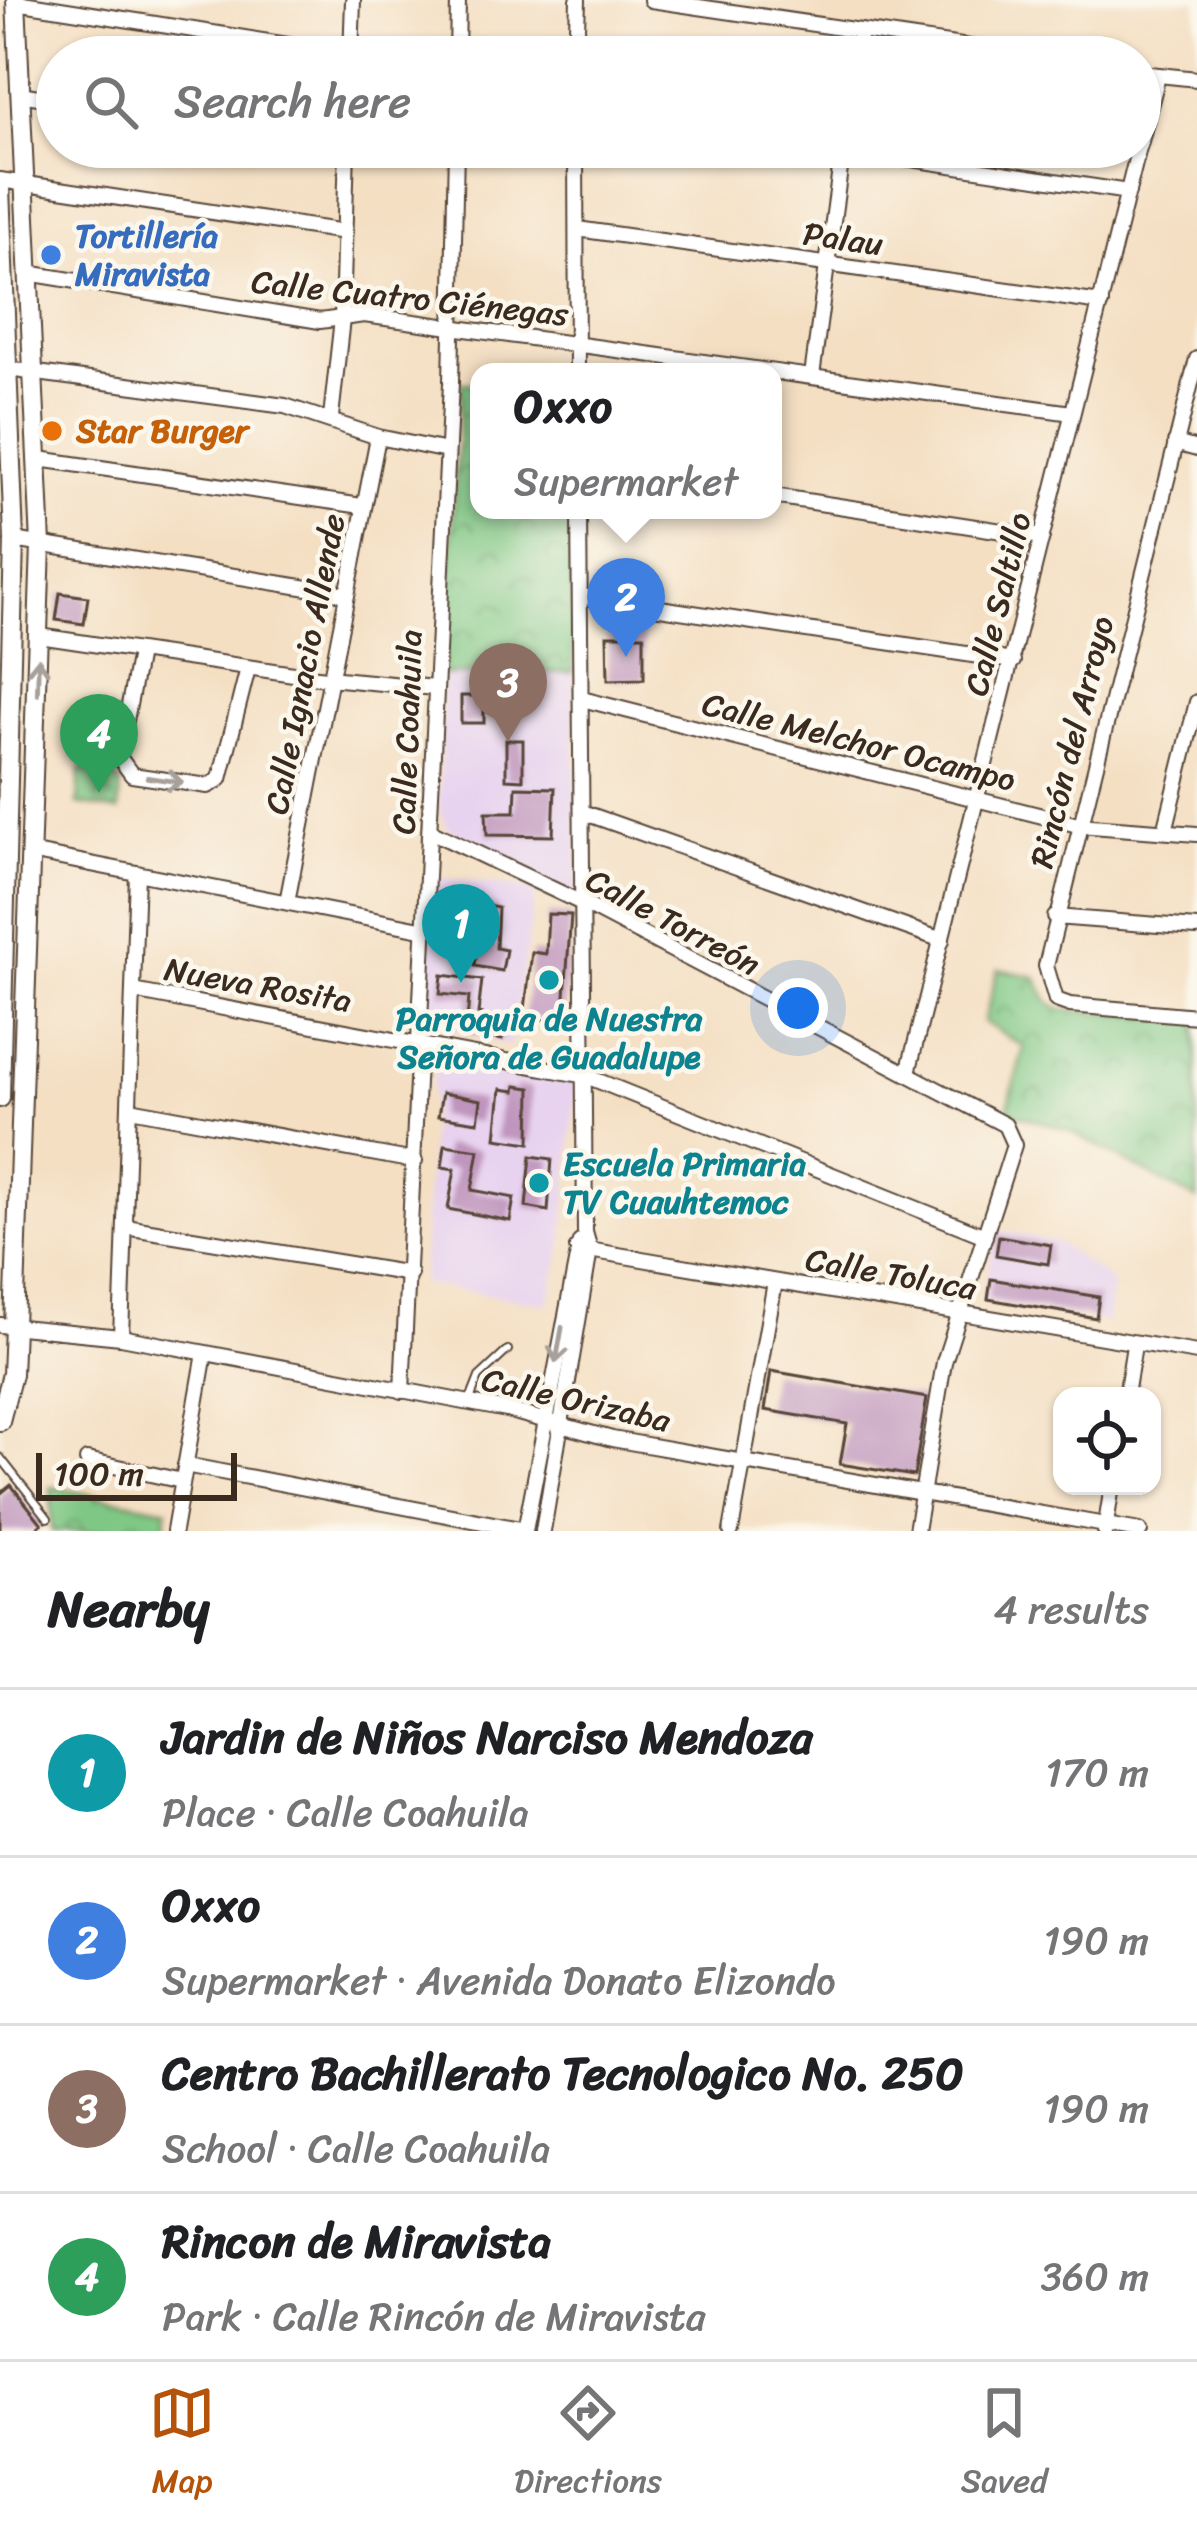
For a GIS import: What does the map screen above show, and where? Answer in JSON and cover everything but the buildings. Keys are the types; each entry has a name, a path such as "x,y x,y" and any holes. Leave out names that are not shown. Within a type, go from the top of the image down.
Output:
{"street":[{"path":"352,36 353,0"},
{"path":"457,36 458,0"},
{"path":"577,36 578,0"},
{"path":"651,0 875,36"},
{"path":"0,1421 12,1374 7,1326 23,1067 41,545 16,1 229,36"},
{"path":"1161,76 1197,79"},
{"path":"20,94 36,97"},
{"path":"331,417 342,319 347,168"},
{"name":"Calle Coahuila","path":"402,1391 453,326 456,168"},
{"path":"576,168 577,363"},
{"path":"812,376 838,168"},
{"path":"971,168 1128,192"},
{"name":"Calle Saltillo","path":"908,1073 1134,168"},
{"path":"0,1098 7,891 4,756 11,714 7,563 14,540 6,465 0,184 345,232"},
{"name":"Palau","path":"577,229 1102,303"},
{"name":"Calle Cuatro Ciénegas","path":"28,273 320,320 364,315 719,363"},
{"name":"Rincón del Arroyo","path":"1197,359 1046,966 1056,1000 1197,1016"},
{"path":"4,368 186,390 331,417 378,437 447,451"},
{"name":"Calle Cuatro Ciénegas","path":"782,372 1072,413"},
{"name":"Calle Ignacio Allende","path":"287,902 378,437"},
{"path":"1175,443 1197,449"},
{"path":"39,458 362,506"},
{"path":"782,497 1042,537"},
{"path":"543,1531 564,1428 585,1232 586,905 578,519"},
{"path":"14,540 345,594"},
{"path":"580,596 1013,661"},
{"path":"39,636 248,668 435,688"},
{"path":"139,653 119,757 122,768 132,775 208,786 220,779 248,668"},
{"name":"Calle Melchor Ocampo","path":"582,699 1078,825 1197,834"},
{"path":"1165,831 1197,702"},
{"path":"11,714 37,718"},
{"path":"585,813 942,940"},
{"name":"Calle Torreón","path":"430,831 586,905 908,1073 1013,1134 985,1236"},
{"path":"30,852 426,930"},
{"path":"121,1337 137,874"},
{"path":"7,891 28,890"},
{"path":"1055,916 1197,928"},
{"name":"Nueva Rosita","path":"133,991 586,1076 985,1236"},
{"path":"2,1067 23,1067"},
{"path":"130,1109 415,1161"},
{"path":"126,1227 410,1274"},
{"path":"916,1531 944,1362 985,1236"},
{"path":"185,1465 525,1530 583,1249"},
{"name":"Calle Toluca","path":"583,1249 1197,1352"},
{"path":"731,1531 775,1282"},
{"name":"Calle Orizaba","path":"7,1326 121,1337 470,1403 564,1428 1140,1531"},
{"path":"1127,1387 1134,1345"},
{"path":"174,1531 205,1353"},
{"path":"88,1460 182,1481"},
{"path":"1106,1528 1111,1495"}],"lane":[{"path":"470,1403 479,1376 508,1350"},
{"path":"0,1456 48,1518"}],"shaded area":[{"path":"573,672 578,897 447,828 439,810 443,675"},
{"path":"425,875 536,890 510,1046 423,1020"},
{"path":"441,1053 572,1078 576,1086 563,1244 548,1304 422,1284 433,1076"},
{"path":"997,1230 1057,1242 1112,1282 1107,1322 986,1302 982,1298"}],"green space":[{"path":"462,383 470,383 470,519 571,519 573,672 443,675"},
{"path":"80,769 106,771 121,783 119,811 78,804"},
{"path":"998,969 1036,977 1048,1002 1061,1009 1197,1022 1197,1200 1070,1131 1007,1111 1024,1047 984,1022"},
{"path":"51,1487 167,1509 164,1531 52,1531"}],"place":[{"name":"Tortillería Miravista","path":"51,255"},
{"name":"Star Burger","path":"52,431"},
{"name":"Oxxo","path":"626,657"},
{"name":"Centro Bachillerato Tecnologico No. 250","path":"508,742"},
{"name":"Rincon de Miravista","path":"99,793"},
{"name":"Parroquia de Nuestra Señora de Guadalupe","path":"549,980"},
{"name":"Jardin de Niños Narciso Mendoza","path":"461,983"},
{"name":"Escuela Primaria TV Cuauhtemoc","path":"539,1183"}]}
